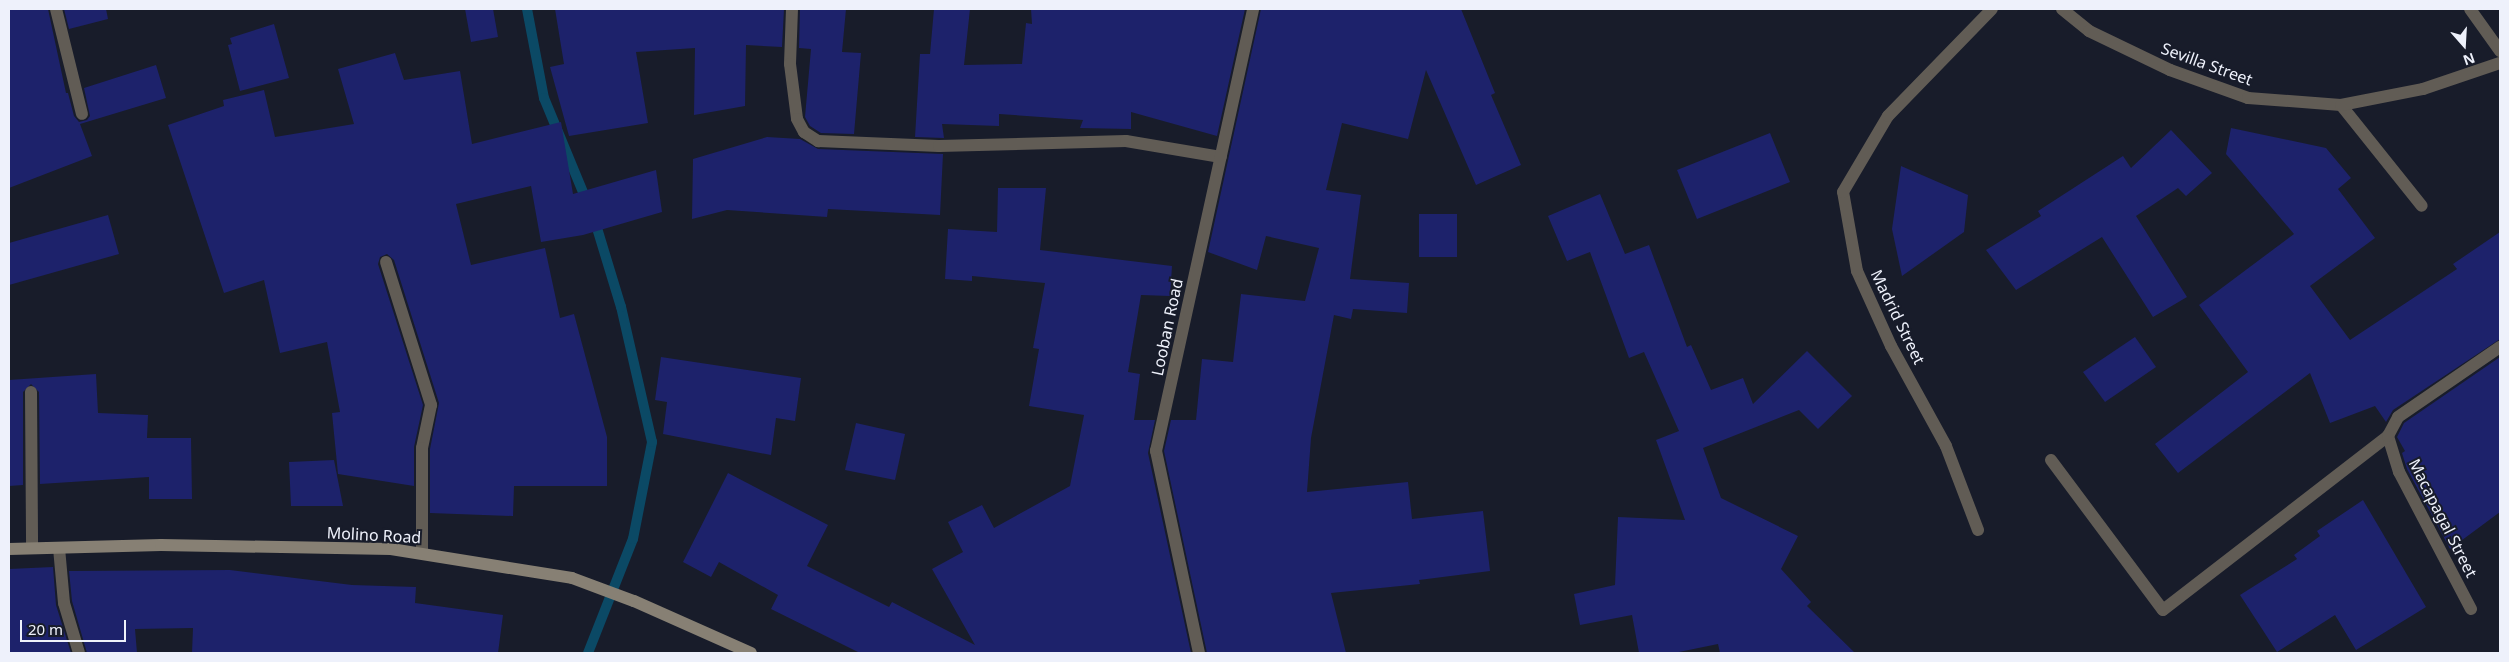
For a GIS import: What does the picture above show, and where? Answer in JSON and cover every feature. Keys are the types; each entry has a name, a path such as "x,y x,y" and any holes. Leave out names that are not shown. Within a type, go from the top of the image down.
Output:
{"main road":[{"name":"Molino Road","path":"9,549 180,545 391,549 422,553 572,578 634,601 751,653"}],"street":[{"path":"56,9 82,114"},
{"path":"792,9 790,64 797,119 804,132 818,141 939,146 1126,141 1221,157"},
{"name":"Looban Road","path":"1199,653 1156,451 1253,9"},
{"name":"Madrid Street","path":"1978,530 1946,446 1892,346 1857,271 1843,192 1888,116 1992,9"},
{"name":"Sevilla Street","path":"2062,9 2089,31 2170,70 2248,98 2341,105 2423,89 2500,63"},
{"path":"2470,9 2500,51"},
{"path":"2341,105 2422,206"},
{"path":"386,262 431,405 422,448 422,553"},
{"path":"2051,460 2163,610 2388,436 2398,417 2500,347"},
{"path":"31,392 32,548"},
{"name":"Macapagal Street","path":"2388,436 2399,472 2471,610"},
{"path":"59,548 64,603 80,653"}],"building":[{"path":"9,9 48,9 66,93 68,93 74,116 79,122 87,120 90,116 84,88 156,65 166,98 80,124 92,156 9,188"},
{"path":"64,9 106,9 108,19 69,29"},
{"path":"465,9 493,9 498,37 471,42"},
{"path":"555,9 784,9 782,47 746,45 745,106 694,115 695,48 636,52 648,123 569,136 550,67 564,64"},
{"path":"800,9 846,9 842,52 861,53 854,134 821,133 810,126 805,117 811,49 799,48"},
{"path":"934,9 970,9 964,65 1022,64 1026,23 1032,24 1031,9 1245,9 1217,136 1131,112 1131,129 1080,128 1083,120 999,114 999,126 942,124 944,138 915,137 920,54 930,54"},
{"path":"1261,9 1461,9 1495,93 1491,95 1521,165 1476,185 1426,70 1408,139 1342,123 1326,190 1361,195 1350,279 1409,283 1407,313 1353,309 1351,319 1334,315 1311,438 1307,492 1408,482 1412,519 1483,511 1490,571 1419,580 1420,584 1331,593 1346,653 1207,653 1164,451 1171,420 1196,420 1202,359 1233,362 1241,294 1305,301 1319,248 1266,236 1257,270 1208,252"},
{"path":"274,24 289,78 240,91 228,45 232,44 230,38"},
{"path":"395,53 404,80 460,71 472,144 561,122 573,194 656,170 662,212 583,235 541,242 531,186 456,204 471,265 545,248 560,318 574,314 607,437 607,486 514,486 513,516 430,513 430,449 439,403 394,260 387,254 380,257 378,264 423,405 414,447 414,486 338,474 332,413 340,412 327,342 280,353 264,280 224,293 168,125 224,106 223,100 264,90 275,137 354,124 338,69"},
{"path":"2231,128 2326,148 2351,178 2338,189 2375,238 2310,286 2350,340 2457,269 2453,264 2500,232 2500,339 2393,410 2386,422 2375,406 2330,423 2310,373 2178,473 2155,444 2248,372 2199,305 2294,234 2226,154"},
{"path":"2171,130 2212,173 2186,196 2178,188 2136,216 2187,297 2153,317 2102,237 2016,290 1986,250 2041,216 2038,211 2123,156 2131,168"},
{"path":"1770,133 1790,182 1697,219 1677,170"},
{"path":"767,137 800,139 818,149 943,154 940,215 828,209 827,217 727,210 692,219 693,159"},
{"path":"1901,166 1968,195 1964,232 1902,276 1892,229"},
{"path":"998,188 1046,188 1040,250 1172,266 1170,296 1141,295 1128,372 1140,374 1134,420 1155,420 1148,453 1191,653 860,653 771,609 778,595 719,562 711,577 683,562 728,473 828,525 807,566 889,607 892,602 975,645 932,569 963,552 948,522 982,505 994,528 1070,486 1084,415 1029,406 1039,349 1033,348 1045,283 972,276 972,281 945,279 948,229 997,232"},
{"path":"1600,194 1625,254 1649,245 1687,347 1691,345 1711,390 1743,378 1753,404 1807,351 1852,396 1818,429 1799,410 1703,448 1721,498 1798,536 1781,569 1811,602 1807,606 1855,653 1720,653 1718,644 1674,653 1639,653 1632,615 1580,625 1574,594 1615,585 1618,517 1685,520 1656,440 1679,431 1644,352 1629,358 1590,252 1567,261 1548,216"},
{"path":"1419,214 1457,214 1457,257 1419,257"},
{"path":"108,215 119,254 9,285 9,243"},
{"path":"2135,337 2156,367 2105,402 2083,372"},
{"path":"661,357 801,378 795,421 776,418 771,455 663,434 667,402 655,400"},
{"path":"2500,357 2500,512 2450,549 2407,469 2402,453 2405,451 2397,437 2404,423"},
{"path":"96,374 98,413 148,415 147,438 191,438 192,499 149,499 149,477 40,484 39,392 31,384 23,392 23,485 9,486 9,380"},
{"path":"856,423 905,434 895,480 845,470"},
{"path":"334,460 343,506 291,506 289,462"},
{"path":"2363,500 2426,607 2356,650 2335,615 2277,652 2240,595 2297,559 2294,555 2320,536 2317,531"},
{"path":"53,567 56,605 71,653 9,653 9,569"},
{"path":"230,570 352,585 416,587 415,603 503,615 498,653 192,653 193,628 135,629 137,653 87,653 72,601 69,571"}],"waterway":[{"path":"527,9 544,98 587,202"},
{"path":"588,653 633,539 652,442 621,307 594,218"}]}
